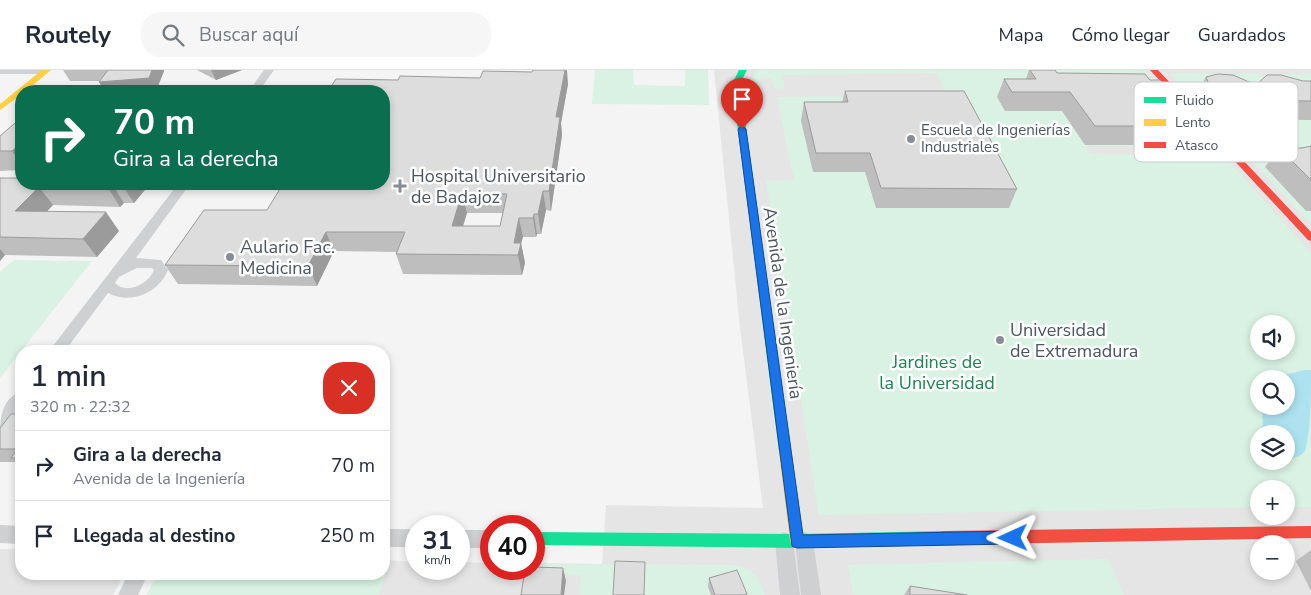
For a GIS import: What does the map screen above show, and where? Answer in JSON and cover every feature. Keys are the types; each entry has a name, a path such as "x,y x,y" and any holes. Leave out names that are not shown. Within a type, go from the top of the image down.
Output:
{"street":[{"path":"258,85 269,70"},
{"name":"Avenida de la Ingeniería","path":"743,70 738,80 737,91 795,541"},
{"path":"1154,70 1165,82"},
{"path":"0,71 46,71"},
{"path":"29,85 46,71"},
{"path":"46,85 58,75"},
{"path":"0,108 15,96"},
{"path":"1240,162 1311,238"},
{"path":"63,345 180,190"},
{"path":"109,284 110,288 120,293 135,291 156,280 161,270 156,263 143,261 120,270"},
{"path":"0,426 15,406"},
{"path":"545,539 795,541 1311,532"},
{"path":"0,534 15,535"},
{"path":"390,538 405,538"},
{"path":"790,595 795,541"},
{"path":"795,541 811,595"},
{"path":"128,595 135,580"}],"shaded area":[{"name":"Universidad de Extremadura","path":"714,70 1311,70 1311,595 147,595 154,580 390,580 390,560 405,561 405,580 470,580 470,562 480,563 480,580 545,580 545,563 602,564 606,505 763,508 740,328"},
{"path":"0,549 15,549 15,580 121,580 113,595 0,595"}],"green space":[{"path":"595,70 633,70 634,85 685,86 685,70 708,70 709,105 592,104"},
{"name":"Universidad de Extremadura","path":"756,70 1145,70 1156,82 1134,82 1134,146 1086,146 1091,154 1134,154 1134,162 1229,162 1311,253 1311,507 1295,507 1295,480 1250,480 1250,507 819,515 766,181 794,180 777,97 947,95 936,73 782,75 785,88 774,89 771,78 759,78 760,89 751,89 752,79"},
{"path":"1170,73 1261,74 1270,82 1178,82"},
{"path":"1282,74 1311,74 1311,147 1298,147 1298,99 1310,99 1298,88 1298,82 1291,82"},
{"path":"1298,156 1311,156 1311,224 1253,162 1298,162"},
{"path":"14,260 92,261 26,345 15,345 15,359 0,378 0,272"},
{"path":"1108,559 1124,595 853,595 848,565"},
{"path":"545,564 733,565 745,568 754,574 765,595 580,595 581,575 545,574"},
{"path":"154,580 384,580 379,595 147,595"}],"water":[{"path":"1311,370 1307,444 1305,451 1295,457 1295,425 1263,425 1262,415 1295,415 1295,372"}],"building":[{"path":"108,70 152,70 149,78 99,82"},
{"name":"Hospital Universitario de Badajoz","path":"533,70 565,70 556,117 560,117 549,191 543,191 538,214 534,214 533,218 519,218 514,243 521,243 518,255 396,254 405,232 326,232 308,266 165,265 204,210 267,210 279,190 390,190 390,85 332,85 336,79 398,80 400,76 480,78 483,71 532,72","holes":["462,193 507,194 500,226 452,226"]},
{"path":"1030,70 1055,70 1057,73 1145,74 1150,80 1160,80 1162,82 1134,82 1134,126 1095,126 1070,92 1012,92 1004,79 1036,79"},
{"path":"1218,74 1233,75 1249,82 1208,82 1206,77"},
{"path":"1267,75 1281,75 1303,81 1311,81 1311,101 1298,101 1298,82 1259,82"},
{"path":"845,91 964,91 1017,189 881,188 870,153 816,153 804,102 848,102"},
{"path":"15,123 15,148 12,151 0,151 0,136"},
{"path":"1311,146 1311,180 1293,162 1298,162 1298,148"},
{"path":"0,178 15,178 15,190 36,190 15,211 106,212 83,239 0,237"},
{"path":"11,414 15,414 15,449 0,449 0,428"},
{"path":"615,561 645,562 644,595 613,595"},
{"path":"545,567 563,568 561,595 521,595 523,580 545,580"},
{"path":"737,570 747,594 715,595 709,578"},
{"path":"910,586 967,595 910,595"}],"traffic: fast":[{"path":"743,70 738,80 737,91 785,452"},
{"path":"545,539 797,541 943,538"}],"traffic: slow":[{"path":"28,85 47,70"},
{"path":"0,108 15,96"},
{"path":"785,452 797,541"}],"traffic: jam":[{"path":"1154,70 1165,82"},
{"path":"1240,162 1311,238"},
{"path":"943,538 1311,532"}],"place":[{"name":"Escuela de Ingenierías Industriales","path":"911,139"},
{"name":"Hospital Universitario de Badajoz","path":"400,186"},
{"name":"Aulario Fac. Medicina","path":"230,257"},
{"name":"Universidad de Extremadura","path":"1000,340"}],"route":[{"path":"742,129 797,541 1013,538"}],"park label":[{"name":"Jardines de la Universidad","path":"937,372"}]}
